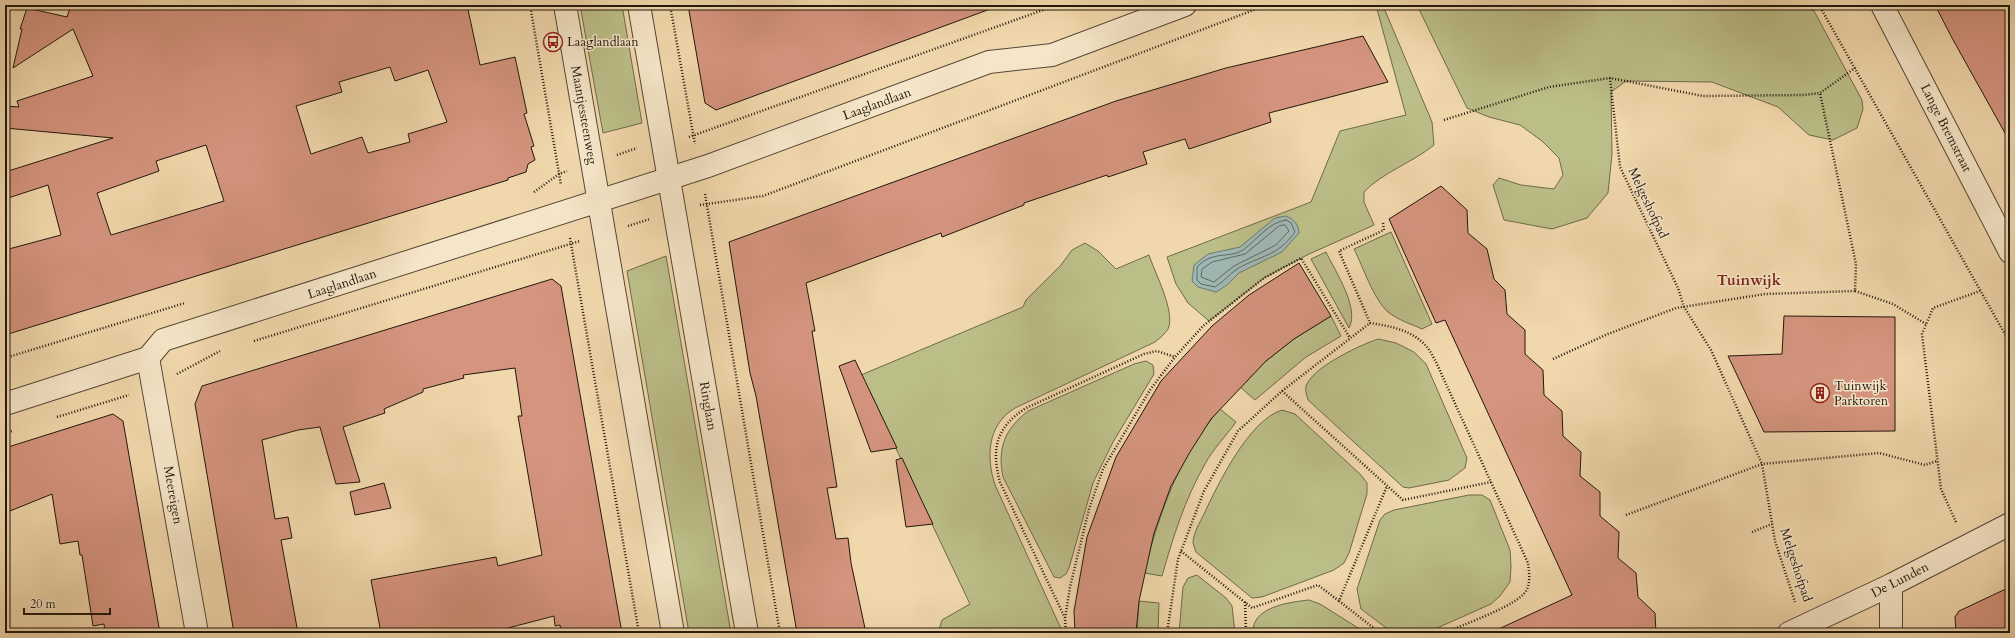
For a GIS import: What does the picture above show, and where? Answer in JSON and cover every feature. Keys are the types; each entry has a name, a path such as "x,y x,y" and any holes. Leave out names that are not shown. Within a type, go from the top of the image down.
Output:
{"street":[{"name":"Maantjessteenweg","path":"565,5 600,202"},
{"path":"639,5 669,179"},
{"name":"Laaglandlaan","path":"148,358 163,340 566,213 700,169 989,62 1052,54 1185,5"},
{"name":"Lange Bremstraat","path":"1882,5 2010,252"},
{"name":"Ringlaan","path":"669,179 747,633"},
{"path":"600,202 673,633"},
{"path":"5,404 148,358"},
{"name":"Meereigen","path":"148,358 197,633"},
{"name":"De Lunden","path":"1798,629 1891,585 2010,524"},
{"path":"1891,585 1891,633"}],"path":[{"path":"530,5 640,633"},
{"path":"670,5 707,203 780,633"},
{"path":"530,196 559,174 662,140 694,137 1057,5"},
{"path":"251,342 675,212 707,203 763,196 1267,5"},
{"path":"1819,5 2010,343"},
{"path":"1444,120 1549,87 1610,78 1703,96 1820,93 1855,68"},
{"name":"Melgeshofpad","path":"1610,78 1620,167 1678,288 1684,307 1711,350 1762,464 1775,541 1796,603 1798,629"},
{"path":"1820,93 1856,264 1855,292"},
{"path":"1370,323 1339,251 1384,230 1383,223"},
{"path":"1066,633 1065,619 1070,586 1089,509 1103,469 1150,390 1175,357 1203,326 1264,278 1301,258 1350,338"},
{"path":"1967,546 1941,489 1922,334 1932,308 1980,291"},
{"path":"1553,359 1608,334 1676,308 1765,294 1855,292 1893,304 1926,324"},
{"path":"5,358 190,302"},
{"path":"1167,633 1178,559 1204,491 1238,431 1282,391 1370,323 1389,326 1409,333 1426,346 1436,362 1528,563 1529,577 1527,590 1515,601 1444,633"},
{"path":"50,419 154,387 220,351 228,349"},
{"path":"1065,619 1000,482 996,466 995,448 1000,435 1006,423 1014,415 1026,408 1144,354 1157,351 1175,357"},
{"path":"1282,391 1403,500 1491,482"},
{"path":"5,433 12,431"},
{"path":"1626,515 1762,464 1879,453 1925,465 1937,461"},
{"path":"1338,601 1387,486"},
{"path":"1752,532 1772,524"},
{"path":"1181,551 1252,608 1318,585 1380,633"},
{"path":"1245,602 1246,633"}],"green space":[{"path":"580,5 622,5 642,123 603,133"},
{"path":"1417,5 1799,5 1814,11 1862,100 1863,109 1857,128 1833,140 1809,135 1778,107 1712,82 1626,81 1611,92 1612,154 1608,193 1587,218 1552,229 1504,220 1493,185 1499,178 1521,185 1554,189 1563,175 1559,158 1542,141 1520,125 1489,117 1467,108"},
{"path":"1384,8 1432,122 1434,145 1380,179 1364,192 1364,202 1374,225 1307,255 1264,278 1209,321 1188,303 1176,284 1167,257 1311,202 1340,131 1406,115 1377,9"},
{"path":"1391,232 1432,324 1422,329 1396,317 1383,307 1373,292 1354,249"},
{"path":"1085,243 1098,251 1116,269 1149,255 1167,302 1170,322 1167,331 1155,342 1015,408 999,423 994,432 991,442 990,464 995,485 1063,633 938,633 942,620 970,604 861,375 1023,307 1026,300 1061,265 1072,250"},
{"path":"1326,252 1349,300 1352,320 1349,328 1311,259"},
{"path":"666,256 731,633 689,633 627,271"},
{"path":"1331,316 1341,336 1306,357 1255,400 1240,387 1266,361 1294,339"},
{"path":"1378,339 1396,343 1414,352 1426,364 1467,458 1465,468 1449,480 1409,488 1403,487 1308,400 1306,386 1313,376 1321,369 1340,356"},
{"path":"1146,361 1153,365 1154,374 1113,442 1093,483 1069,568 1066,574 1060,578 1054,577 1003,477 1001,467 1002,448 1008,432 1028,411 1134,364"},
{"path":"1220,409 1236,422 1212,453 1191,491 1180,518 1162,576 1144,573 1156,529 1172,486 1193,446"},
{"path":"1282,410 1295,414 1361,475 1367,483 1367,494 1349,553 1344,563 1334,570 1262,597 1252,598 1196,552 1193,539 1210,501 1236,454 1258,426 1270,416"},
{"path":"1469,495 1482,495 1490,500 1510,550 1510,582 1500,596 1491,604 1426,633 1393,633 1361,609 1357,589 1380,520 1385,514 1394,510"},
{"path":"1197,575 1226,598 1232,606 1235,633 1179,633 1183,587 1188,578"},
{"path":"1309,600 1320,604 1366,633 1253,633 1254,624 1258,617 1265,612 1282,604"},
{"path":"1139,601 1159,603 1158,633 1137,633"}],"water":[{"path":"1286,216 1296,223 1299,233 1282,252 1239,273 1227,285 1216,292 1198,287 1192,281 1194,265 1208,254 1240,247 1275,218"}],"building":[{"path":"71,5 467,5 480,65 515,57 527,113 524,114 534,146 531,147 535,160 528,164 526,172 508,178 508,180 5,335 5,250 61,235 48,185 5,199 5,172 113,138 5,128 5,106 19,107 17,101 93,76 73,29 13,68 22,29 20,29 27,8 67,17","holes":["390,67 395,81 428,70 447,122 408,134 410,142 368,153 362,137 311,154 296,106 342,92 339,82","206,145 224,201 111,235 97,193 159,171 156,161"]},
{"path":"688,5 993,5 993,8 716,110 705,103"},
{"path":"1935,5 2010,5 2010,142 1952,38"},
{"path":"1363,36 1388,82 1269,113 1271,122 1189,149 1185,139 1143,152 1147,164 1108,177 1107,175 1024,203 1024,205 942,237 941,233 806,283 815,331 812,331 837,487 827,488 836,539 848,538 851,563 866,633 797,633 756,396 750,373 729,242 1116,101 1226,68"},
{"path":"1441,186 1467,210 1468,233 1487,249 1494,279 1505,290 1507,314 1525,330 1525,354 1543,370 1544,395 1562,411 1563,436 1581,452 1580,476 1600,492 1600,516 1619,532 1618,558 1636,573 1638,597 1655,613 1656,633 1490,633 1572,595 1445,320 1436,323 1389,219"},
{"path":"1299,263 1331,316 1294,339 1266,361 1211,419 1190,452 1171,486 1154,533 1139,601 1136,633 1075,633 1074,611 1087,537 1116,457 1161,381 1212,326 1249,295"},
{"path":"552,279 561,286 622,633 561,633 560,625 555,626 554,616 508,628 509,633 381,633 371,580 496,557 498,566 542,555 518,416 522,416 515,368 463,375 464,378 423,389 423,392 384,409 385,413 343,427 360,482 336,484 320,427 298,430 262,440 275,519 288,517 292,538 281,540 298,633 234,633 195,404 202,386"},
{"name":"Tuinwijk Parktoren","path":"1784,316 1895,317 1895,431 1764,432 1728,356 1782,354"},
{"path":"855,360 897,448 871,452 839,366"},
{"path":"113,414 123,421 160,633 105,633 104,624 93,626 82,555 80,555 78,541 60,544 52,494 5,513 5,448"},
{"path":"902,458 933,524 906,527 896,460"},
{"path":"384,483 391,508 355,515 350,492"},
{"path":"2010,587 2010,633 1956,633 1955,617 1959,611"}],"place":[{"name":"Laaglandlaan","path":"553,42"},
{"name":"Tuinwijk Parktoren","path":"1820,393"}],"district":[{"name":"Tuinwijk","path":"1749,280"}]}
